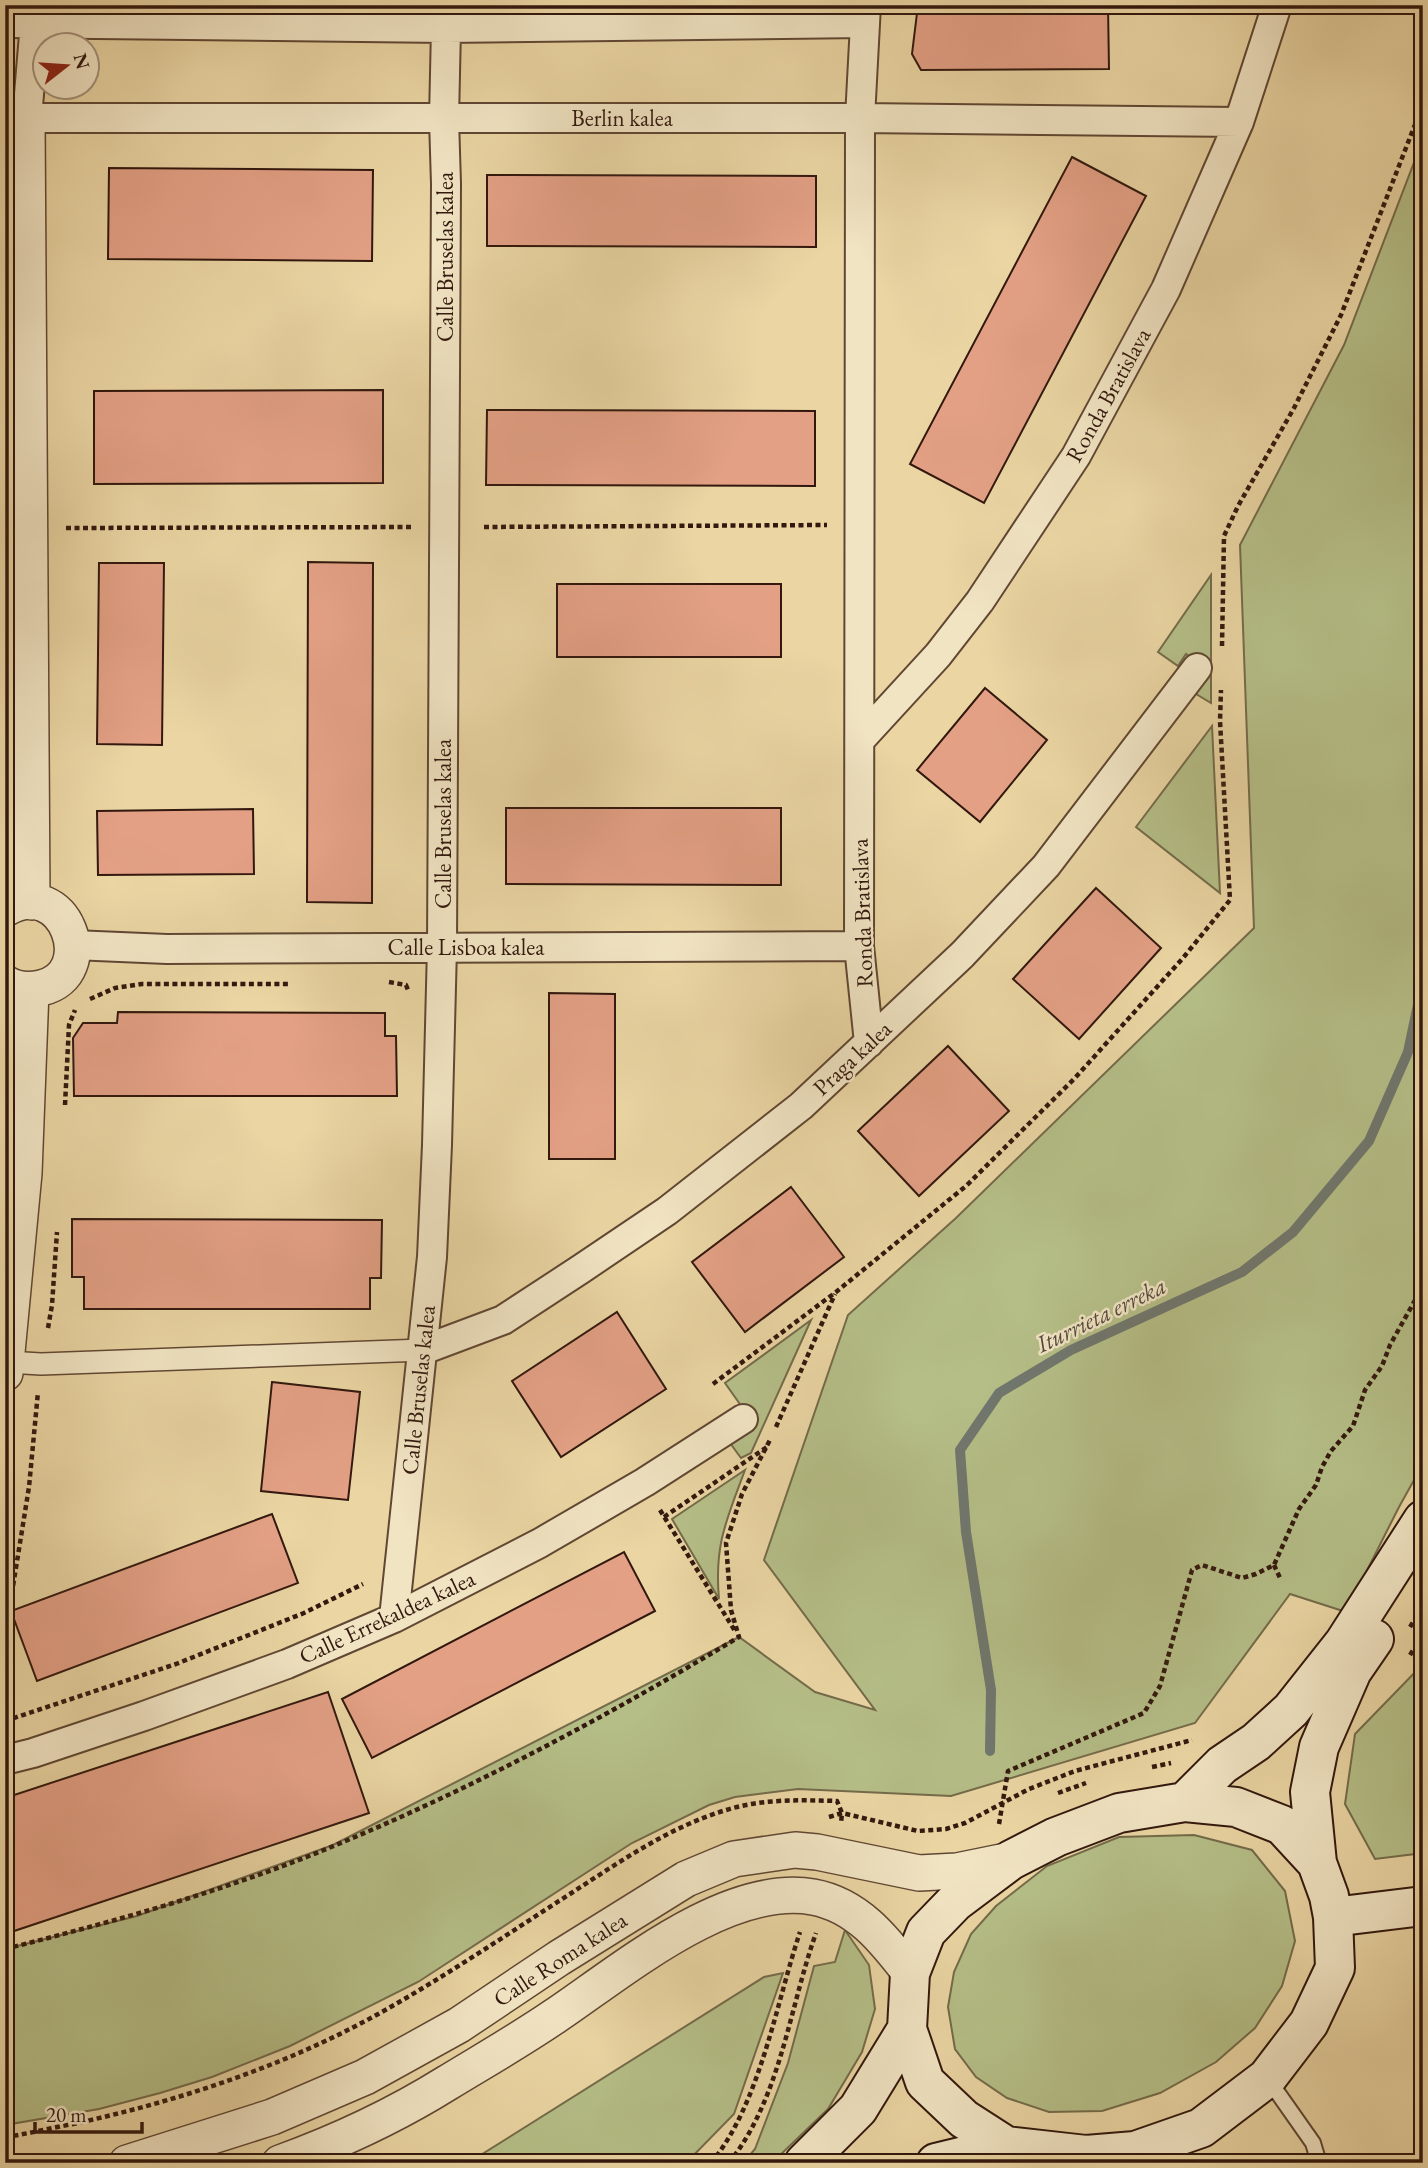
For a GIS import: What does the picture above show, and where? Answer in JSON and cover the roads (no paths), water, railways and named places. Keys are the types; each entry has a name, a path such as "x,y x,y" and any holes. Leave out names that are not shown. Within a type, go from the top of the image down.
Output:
{"main road":[{"path":"1185,1802 1222,1765 1256,1742 1291,1710 1344,1643 1423,1520"},
{"path":"936,2163 1006,2146 1086,2155 1135,2151 1201,2128 1267,2078 1309,2023 1335,1968 1333,1917 1317,1863 1310,1792 1319,1747 1352,1671 1423,1559"},
{"path":"1006,2146 964,2119 925,2082 907,2029 910,1973 926,1932 955,1902 1011,1860 1056,1837 1119,1813 1185,1802 1236,1807 1282,1825 1317,1863"},
{"path":"1333,1917 1423,1906"},
{"path":"804,2163 858,2109 907,2029"}],"street":[{"name":"Ronda Bratislava","path":"860,740 938,655 980,601 1076,456 1166,289 1239,122 1277,5"},
{"name":"Ronda Bratislava","path":"865,14 860,118 859,947 869,1043"},
{"path":"5,23 446,28 865,14"},
{"path":"35,23 16,118 19,906 48,906 61,915 70,929 73,945 70,962 61,977 48,987 18,987 24,1173 6,1366 423,1350"},
{"name":"Calle Bruselas kalea","path":"394,1618 423,1350 435,1201 442,947 446,28"},
{"name":"Berlin kalea","path":"16,118 860,118 1239,122"},
{"name":"Praga kalea","path":"423,1350 503,1320 624,1241 727,1166 801,1106 962,954 1046,866 1213,668"},
{"name":"Calle Lisboa kalea","path":"73,945 167,949 859,947"},
{"name":"Calle Errekaldea kalea","path":"5,1760 33,1754 183,1702 287,1664 394,1618 540,1543 645,1482 743,1419"},
{"name":"Calle Roma kalea","path":"127,2163 272,2118 365,2077 459,2025 559,1958 686,1880 734,1859 795,1850 919,1873 957,1871 1011,1860"},
{"name":"Calle Roma kalea","path":"280,2163 338,2142 443,2086 552,2018 657,1946 715,1915 751,1900 811,1897 850,1910 881,1937 910,1973"}],"lane":[{"path":"1267,2078 1313,2143 1319,2163"}],"waterway":[{"name":"Iturrieta erreka","path":"990,1751 991,1690 966,1532 960,1450 999,1393 1071,1350 1242,1272 1293,1232 1369,1141 1408,1052 1423,981"}]}
